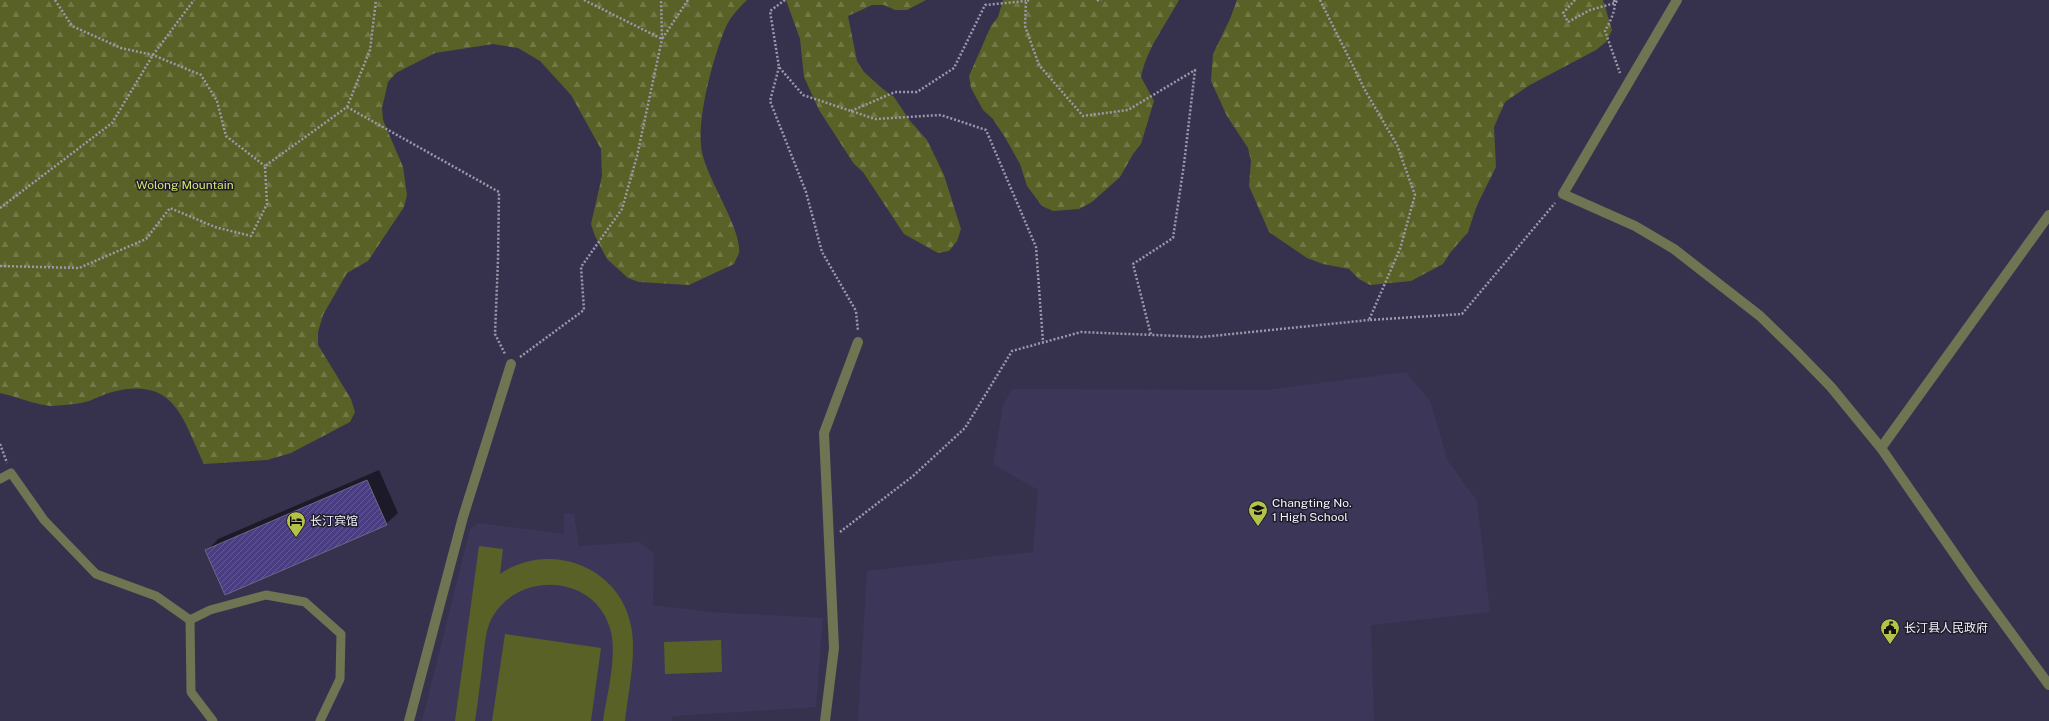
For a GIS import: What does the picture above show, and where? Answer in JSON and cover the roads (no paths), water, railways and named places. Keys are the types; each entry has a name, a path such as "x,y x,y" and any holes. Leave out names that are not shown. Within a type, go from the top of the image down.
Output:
{"street":[{"path":"1677,0 1562,194 1635,226 1674,249 1760,316 1831,387 1881,448 1976,585 2046,673 2049,685"},
{"path":"1881,448 2049,215"},
{"path":"825,721 834,648 824,433 858,342"},
{"path":"409,721 463,517 511,364"}],"lane":[{"path":"0,478 11,473 44,520 96,574 156,596 190,620"},
{"path":"190,620 210,610 266,595 305,602 341,634 340,679 320,721"},
{"path":"190,620 191,692 213,721"}],"place":[{"name":"Changting No. 1 High School","path":"1258,527"},
{"name":"长汀宾馆","path":"296,538"},
{"name":"长汀县人民政府","path":"1890,645"}],"park label":[{"name":"Wolong Mountain","path":"185,185"}]}
